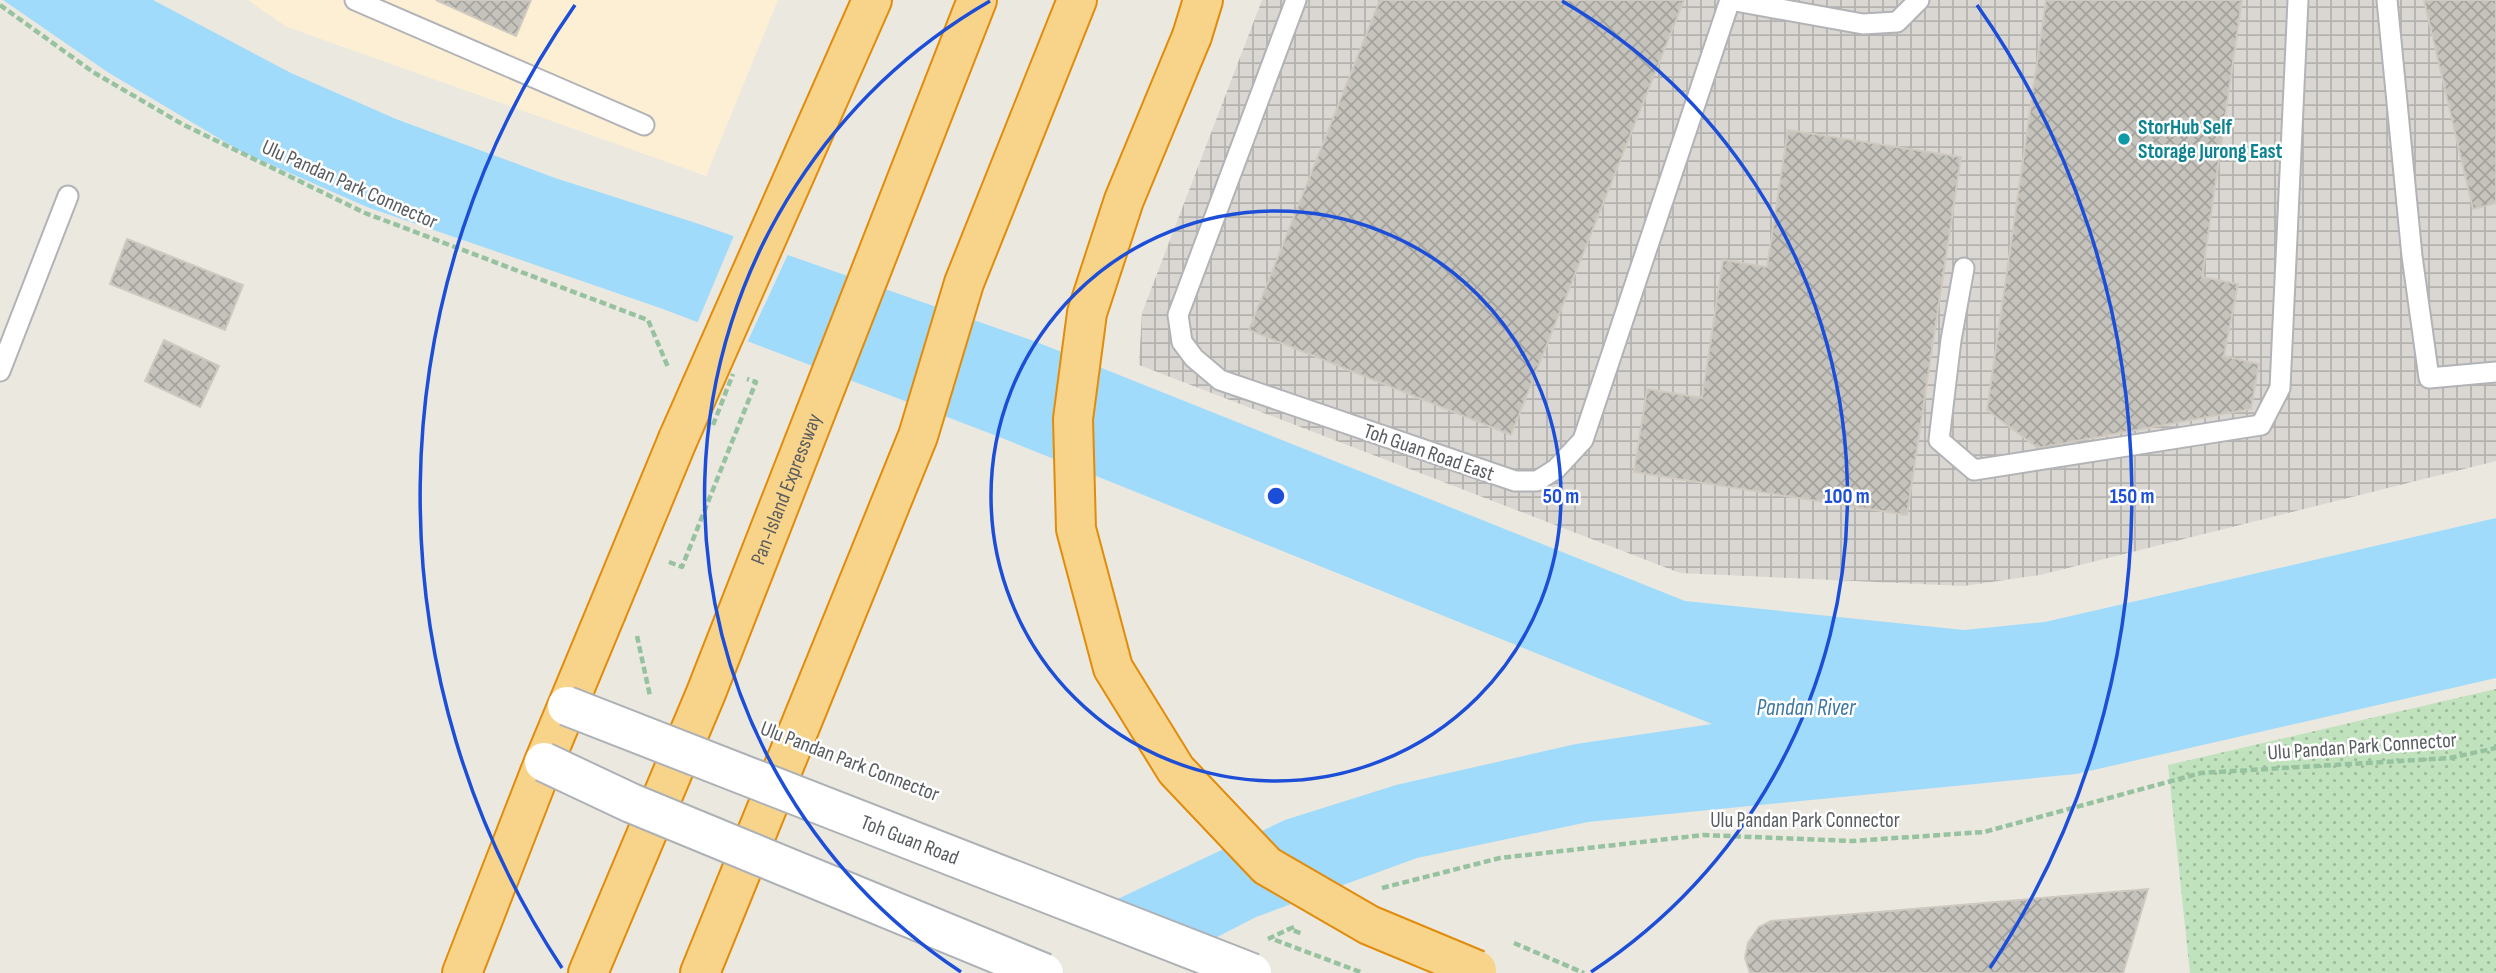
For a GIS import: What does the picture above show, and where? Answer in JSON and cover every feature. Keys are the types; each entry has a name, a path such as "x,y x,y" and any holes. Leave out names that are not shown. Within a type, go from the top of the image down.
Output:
{"highway":[{"path":"462,973 544,762 678,439 872,0"},
{"name":"Pan-Island Expressway","path":"588,973 706,693 977,0"},
{"path":"700,973 918,436 964,283 1077,0"},
{"path":"1203,0 1192,36 1124,200 1087,313 1073,419 1076,529 1113,668 1175,770 1267,866 1369,925 1482,971"}],"main road":[{"name":"Toh Guan Road","path":"567,706 1252,973"},
{"path":"544,762 631,803 1044,973"}],"lane":[{"path":"355,0 644,125"},
{"name":"Toh Guan Road East","path":"1296,0 1178,315 1182,342 1194,358 1220,380 1515,481 1538,481 1556,469 1583,440 1730,0"},
{"path":"1730,0 1863,24 1897,22 1919,0"},
{"path":"1964,268 1951,340 1939,440 1974,470 2261,425 2280,388 2298,0"},
{"path":"2387,0 2412,256 2428,378 2496,372"},
{"path":"0,371 68,196"}],"path":[{"name":"Ulu Pandan Park Connector","path":"0,5 93,72 182,124 365,213 648,320 669,369"},
{"path":"709,436 733,374"},
{"path":"635,623 651,702"},
{"name":"Ulu Pandan Park Connector","path":"1378,890 1391,884 1500,858 1703,835 1852,841 1984,832 2201,773 2450,758 2496,748"},
{"path":"1302,924 1289,929 1313,938"},
{"path":"1259,934 1363,973"},
{"path":"1514,943 1584,973"}],"shaded area":[{"path":"248,0 778,0 706,176 287,27"},
{"path":"1262,0 2496,0 2496,461 2040,575 1964,586 1680,573 1139,365 1142,313"}],"green space":[{"path":"2496,689 2496,973 2190,973 2168,765"}],"water":[{"name":"Pandan River","path":"3,0 153,0 291,73 396,119 555,178 696,223 1034,341 1685,601 1964,630 2045,622 2496,518 2496,678 2076,774 1588,822 1417,858 1256,917 1163,965 1071,921 1285,820 1396,785 1576,744 1712,724 997,436 663,309 367,207 242,152 109,73"}],"pier":[{"path":"735,233 789,252 746,345 696,326"},
{"path":"1069,918 1219,940 1158,973 995,971"}],"building":[{"path":"436,0 531,0 516,36"},
{"path":"1380,0 1684,0 1511,435 1249,330"},
{"name":"StorHub Self Storage Jurong East","path":"2046,0 2242,0 2202,277 2238,284 2224,356 2259,364 2251,409 2038,448 1987,410"},
{"path":"2424,0 2496,0 2496,203 2473,209"},
{"path":"1788,130 1961,157 1907,515 1634,472 1647,389 1702,398 1723,260 1767,267"},
{"path":"127,239 243,285 225,330 110,284"},
{"path":"164,340 219,366 200,407 145,381"},
{"path":"2148,889 2123,973 1750,973 1745,958 1748,943 1759,927 1771,921"}],"place":[{"name":"StorHub Self Storage Jurong East","path":"2124,139"}]}
